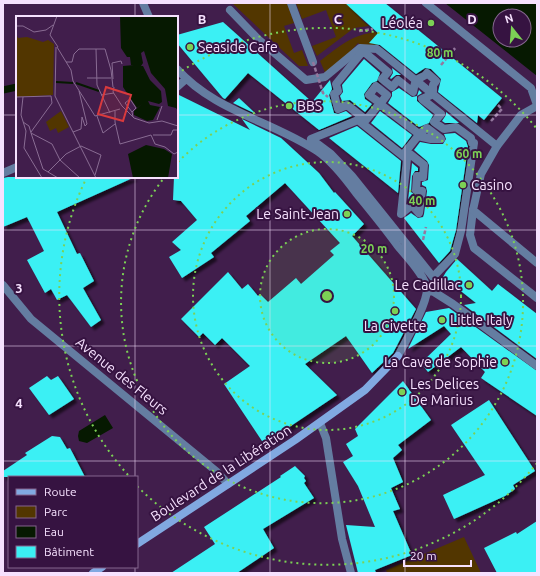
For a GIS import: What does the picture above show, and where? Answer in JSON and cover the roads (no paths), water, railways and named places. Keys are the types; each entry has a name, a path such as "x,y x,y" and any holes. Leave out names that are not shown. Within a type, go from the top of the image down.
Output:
{"main road":[{"name":"Boulevard de la Libération","path":"138,543 320,423 365,390 398,356"}],"street":[{"path":"143,3 149,16"},
{"path":"291,3 313,62"},
{"path":"426,3 531,88 537,105 522,115 497,146 481,174 473,210 470,235 474,248 537,298"},
{"path":"230,10 258,38 306,80 325,77 360,48 377,49 497,146"},
{"path":"416,81 413,92 398,80 392,87 382,80 388,72 363,51 336,84 338,91 334,94 338,109 347,105 366,120 380,103 369,95 376,86 387,95 380,104 419,134 427,128 441,139 431,139 418,136 406,151 424,165 424,177 417,176 416,190 422,191 419,213 412,205 401,214 407,159 358,120 311,139 331,154 352,176 433,277 455,254 461,231 474,143 472,143 471,138 456,127 444,129 434,122 441,114 422,99 432,93"},
{"path":"178,70 186,79 221,104 288,134 319,152 336,169 412,262 423,278 427,290 422,307 398,356"},
{"path":"416,81 424,78 427,74 433,78 436,81 433,85 432,93"},
{"path":"178,85 186,79"},
{"path":"3,173 16,167"},
{"path":"473,210 537,262"},
{"name":"Avenue des Fleurs","path":"3,285 31,319 216,470 228,484"},
{"path":"427,290 434,292 453,304 537,366"},
{"path":"320,423 326,438 342,539 351,573"}],"water":[{"path":"445,3 537,3 537,76 502,48 532,48 532,8 492,8 492,40"},
{"path":"105,415 113,428 87,443 79,441 79,431"}],"waterway":[{"path":"3,90 16,87"}],"place":[{"name":"Léoléa","path":"431,23"},
{"name":"Seaside Cafe","path":"190,47"},
{"name":"BBS","path":"289,106"},
{"name":"Casino","path":"463,185"},
{"name":"Le Saint-Jean","path":"347,214"},
{"name":"Le Cadillac","path":"469,285"},
{"name":"La Civette","path":"395,311"},
{"name":"Little Italy","path":"442,320"},
{"name":"La Cave de Sophie","path":"505,362"},
{"name":"Les Delices De Marius","path":"402,392"}]}
